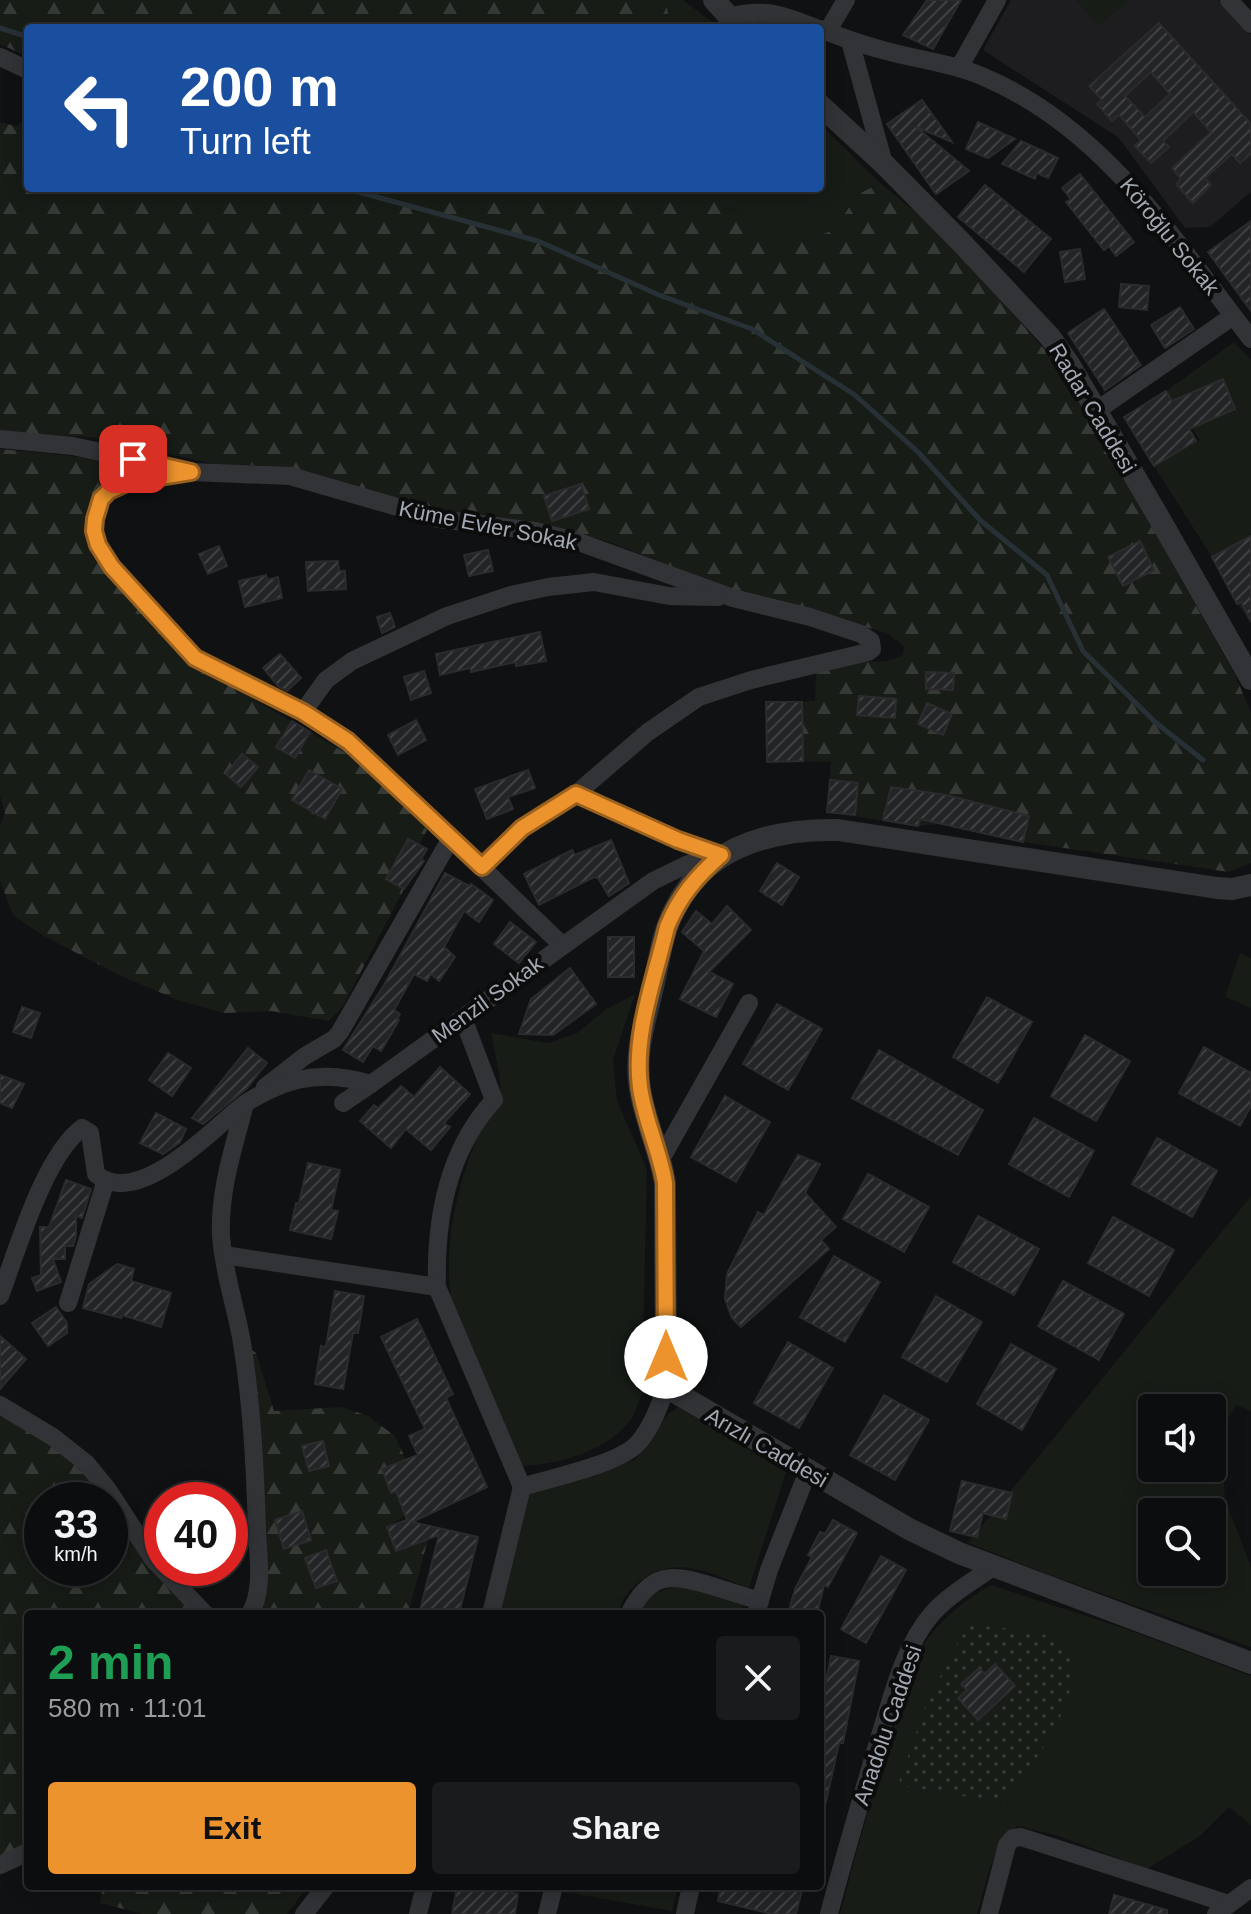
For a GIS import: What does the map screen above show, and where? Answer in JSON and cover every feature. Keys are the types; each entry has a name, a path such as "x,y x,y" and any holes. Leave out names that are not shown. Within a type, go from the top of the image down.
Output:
{"street":[{"path":"824,26 846,0"},
{"path":"959,68 997,0"},
{"path":"1229,0 1251,24"},
{"name":"Köroğlu Sokak","path":"727,15 767,11 804,24"},
{"name":"Köroğlu Sokak","path":"824,31 850,41 959,68 1017,94 1050,116 1117,171 1156,214 1251,339"},
{"path":"850,41 884,164"},
{"path":"0,57 24,68"},
{"name":"Radar Caddesi","path":"824,109 982,263 1050,337 1251,679"},
{"path":"1096,411 1233,316"},
{"name":"Küme Evler Sokak","path":"0,439 73,446 191,472 290,476 439,519 535,531 589,545 733,598 810,617 861,634 871,641 872,649 751,680 699,697 648,732 576,794 522,828 482,867"},
{"name":"Küme Evler Sokak","path":"191,472 129,482 109,491 101,499 95,519 98,545 112,567 195,658 303,712 365,755 562,945"},
{"name":"Küme Evler Sokak","path":"303,712 326,680 352,661 447,616 511,595 594,582 669,596 733,598"},
{"path":"576,794 678,840 721,855"},
{"path":"522,1487 631,1451 648,1430 666,1387 667,1209 661,1159 640,1090 640,1044 667,927 700,873 721,855 752,840 786,832 838,830 1217,888 1251,885"},
{"path":"0,1296 39,1192 57,1158 82,1128 90,1133 96,1174 122,1184 160,1170 184,1155 287,1069 326,1045 340,1032 451,838"},
{"name":"Menzil Sokak","path":"343,1103 653,881 688,864 721,855"},
{"path":"661,1159 749,1003"},
{"path":"463,1018 494,1100 463,1140 453,1166 440,1221 436,1255 437,1287 522,1487 492,1610"},
{"path":"252,1610 257,1597 259,1564 254,1452 241,1338 224,1255 222,1210 245,1104 273,1088 299,1080 335,1076 371,1084"},
{"path":"68,1303 106,1180"},
{"path":"224,1255 437,1287"},
{"name":"Arızlı Caddesi","path":"666,1387 909,1529 993,1567 1251,1663"},
{"path":"0,1405 53,1437 86,1463 108,1490 147,1552 201,1610"},
{"path":"631,1610 637,1598 653,1581 669,1576 687,1578 758,1607 808,1471"},
{"name":"Anadolu Caddesi","path":"829,1914 851,1830 911,1646 929,1617 946,1600 993,1567"},
{"path":"989,1914 1007,1845 1013,1838 1021,1837 1222,1909 1251,1888"},
{"path":"0,1865 24,1854"},
{"path":"304,1914 323,1890"},
{"path":"418,1914 424,1890"},
{"path":"547,1914 553,1890"},
{"path":"685,1914 690,1890"}],"shaded area":[{"path":"1011,0 1218,0 1251,35 1251,192 1210,227 1185,228 1119,138 983,50"}],"green space":[{"path":"0,0 661,0 667,6 669,24 24,24 24,55 0,44"},
{"path":"661,0 683,0 716,24 669,24 667,6"},
{"path":"1076,0 1130,0 1098,26"},
{"path":"24,121 24,192 704,192 773,234 807,241 835,229 857,195 880,183 936,229 1045,350 1113,458 1235,675 1251,713 1251,863 1229,872 1023,842 939,824 918,826 827,812 831,762 803,761 802,702 815,701 816,673 847,663 888,661 903,655 904,646 887,633 722,586 604,540 553,529 435,512 309,474 256,465 215,464 91,437 0,432 0,122 15,126"},
{"path":"824,128 880,183 857,195 835,229 807,241 773,234 704,192 824,192"},
{"path":"1234,342 1251,360 1251,621 1237,604 1212,557 1154,466 1200,440 1166,391"},
{"path":"0,449 113,460 153,470 114,478 96,492 90,502 86,524 92,557 195,665 358,760 427,830 419,845 408,839 386,879 404,889 343,1006 329,1021 271,1011 224,1013 178,1000 121,976 42,935 13,915 0,881 0,827 5,812 0,796"},
{"path":"1240,953 1251,958 1251,1008 1225,997"},
{"path":"635,994 613,1060 617,1101 647,1169 642,1393 633,1416 598,1447 551,1463 520,1466 451,1298 449,1277 451,1235 459,1193 479,1133 500,1095 491,1033 548,1043 577,1033 605,1010"},
{"path":"1251,1196 1251,1411 1236,1405 1226,1422 1226,1394 1138,1394 1138,1482 1224,1482 1225,1498 1138,1498 1138,1586 1226,1586 1226,1502 1251,1567 1251,1647 968,1543"},
{"path":"249,1348 256,1353 274,1411 342,1407 368,1416 395,1436 406,1460 382,1470 391,1493 396,1491 405,1516 388,1527 397,1551 428,1539 409,1610 257,1610"},
{"path":"678,1407 786,1472 749,1588 696,1569 670,1568 656,1572 634,1586 620,1610 499,1610 527,1495 634,1460"},
{"path":"0,1414 71,1461 91,1482 24,1482 24,1586 128,1586 128,1535 144,1557 144,1586 168,1586 192,1610 24,1610 24,1847 0,1858"},
{"path":"679,1584 744,1603 742,1610 640,1610 649,1596"},
{"path":"991,1585 1132,1631 1251,1676 1251,1825 1229,1807 1200,1836 1147,1869 1056,1835 1017,1826 995,1854 977,1914 840,1914 878,1777 915,1661 940,1624","holes":["1036,1758 1004,1803 899,1785"]},
{"path":"968,1624 1038,1632 1059,1640 1074,1654 1069,1695 1061,1714 1041,1752 1004,1803 898,1785 927,1702"},
{"path":"102,1890 305,1890 287,1914 143,1914 100,1903"},
{"path":"565,1890 677,1890 672,1911"}],"building":[{"path":"927,0 961,0 933,49 903,35"},
{"path":"1159,23 1251,124 1251,154 1240,163 1232,154 1205,178 1211,185 1193,203 1176,184 1181,179 1172,168 1211,132 1193,112 1163,141 1169,147 1151,163 1135,146 1141,140 1119,115 1112,121 1097,104 1102,100 1089,86","holes":["1151,72 1170,94 1145,117 1125,96"]},
{"path":"922,100 952,142 916,127 969,171 936,194 887,124"},
{"path":"978,122 1015,139 988,158 966,149"},
{"path":"1021,141 1058,158 1048,178 1037,173 1035,179 1002,164"},
{"path":"1080,174 1134,242 1116,256 1109,246 1104,250 1066,202 1071,199 1062,188"},
{"path":"985,185 1051,239 1024,272 958,217"},
{"path":"1251,221 1251,311 1208,252"},
{"path":"1080,249 1085,279 1065,282 1060,252"},
{"path":"1121,284 1149,286 1147,310 1119,307"},
{"path":"1180,307 1194,329 1165,348 1151,325"},
{"path":"1104,309 1141,365 1105,390 1068,333"},
{"path":"1223,379 1235,409 1189,429 1196,441 1154,466 1124,417 1166,391 1172,401"},
{"path":"581,484 589,509 552,521 544,496"},
{"path":"1251,536 1251,622 1241,602 1237,604 1212,557"},
{"path":"1140,541 1154,570 1123,586 1108,557"},
{"path":"219,546 227,566 208,574 199,554"},
{"path":"488,550 493,571 469,576 464,555"},
{"path":"338,561 339,571 345,571 346,589 308,591 306,562"},
{"path":"266,575 267,580 278,577 282,598 245,607 239,581"},
{"path":"390,613 395,627 382,633 377,617"},
{"path":"540,632 546,661 516,666 516,662 471,672 470,668 440,675 436,654"},
{"path":"280,654 301,678 287,691 278,686 263,668"},
{"path":"424,671 431,693 411,700 404,677"},
{"path":"926,672 954,673 953,690 926,689"},
{"path":"859,696 896,699 895,718 857,715"},
{"path":"766,702 802,702 803,761 767,762"},
{"path":"927,703 952,714 943,735 918,724"},
{"path":"416,720 426,740 398,755 388,735"},
{"path":"292,721 310,732 295,758 276,747"},
{"path":"242,754 258,767 241,787 226,774"},
{"path":"309,770 342,789 325,819 292,800"},
{"path":"528,770 535,788 508,797 513,809 487,819 475,789"},
{"path":"830,780 858,783 855,815 827,812"},
{"path":"891,787 946,795 1029,816 1023,842 920,819 918,826 883,820"},
{"path":"408,839 427,849 421,859 424,861 404,889 386,879"},
{"path":"611,840 629,883 609,896 598,878 594,877 539,905 524,874 572,850 575,855"},
{"path":"777,863 799,877 782,905 760,891"},
{"path":"445,873 469,886 471,884 493,900 479,922 464,911 444,947 455,957 439,981 431,974 427,981 414,974 394,1010 400,1014 399,1020 381,1051 373,1046 363,1062 343,1050 384,985"},
{"path":"727,906 751,930 709,972 733,984 716,1017 680,999 704,951 682,932 696,911 712,924"},
{"path":"510,922 536,942 519,963 494,944"},
{"path":"608,937 634,937 634,977 608,977"},
{"path":"570,968 596,1004 553,1035 519,1034 531,999"},
{"path":"987,997 1032,1022 998,1083 953,1057"},
{"path":"777,1004 822,1029 788,1090 743,1064"},
{"path":"22,1007 40,1013 31,1038 13,1032"},
{"path":"1085,1035 1130,1061 1096,1121 1051,1096"},
{"path":"1204,1047 1251,1073 1251,1106 1240,1126 1179,1093"},
{"path":"248,1048 267,1063 247,1088 203,1124 192,1118"},
{"path":"879,1050 983,1110 958,1155 852,1098"},
{"path":"168,1053 191,1068 172,1096 149,1080"},
{"path":"440,1067 470,1094 444,1123 450,1127 431,1150 406,1129 391,1148 360,1121 374,1105 378,1108 401,1086 414,1097"},
{"path":"0,1075 24,1084 12,1108 0,1103"},
{"path":"725,1096 770,1122 736,1182 691,1157"},
{"path":"156,1113 186,1129 180,1142 163,1154 140,1143"},
{"path":"1034,1118 1094,1151 1069,1197 1009,1164"},
{"path":"1157,1138 1217,1171 1192,1217 1132,1184"},
{"path":"798,1155 820,1164 805,1193 836,1227 821,1240 829,1249 741,1327 732,1318 725,1299 727,1274 758,1212 764,1215"},
{"path":"308,1163 340,1170 331,1210 338,1211 331,1239 290,1230"},
{"path":"868,1174 929,1207 904,1252 843,1219"},
{"path":"66,1180 91,1189 82,1218 76,1216 73,1246 65,1246 65,1259 53,1259 61,1282 37,1291 32,1278 41,1275 40,1227 49,1227"},
{"path":"978,1216 1039,1249 1014,1295 953,1262"},
{"path":"1113,1217 1174,1250 1149,1296 1088,1263"},
{"path":"834,1256 880,1282 845,1342 800,1317"},
{"path":"117,1264 134,1269 131,1281 171,1293 161,1327 122,1315 121,1318 83,1308 89,1284"},
{"path":"1063,1281 1124,1314 1099,1360 1038,1326"},
{"path":"335,1291 364,1296 358,1333 353,1333 343,1389 315,1384 321,1346 326,1347"},
{"path":"936,1296 982,1322 947,1382 902,1357"},
{"path":"56,1307 67,1323 67,1333 48,1346 32,1323"},
{"path":"417,1319 453,1394 446,1398 487,1487 412,1522 478,1537 460,1610 420,1610 439,1535 396,1551 387,1527 407,1520 396,1491 391,1493 382,1469 418,1455 409,1436 425,1429 381,1337"},
{"path":"0,1336 26,1359 0,1389"},
{"path":"788,1342 833,1368 799,1428 754,1403"},
{"path":"1011,1344 1056,1369 1022,1430 977,1404"},
{"path":"884,1395 929,1420 895,1480 850,1455"},
{"path":"323,1441 329,1466 309,1471 302,1446"},
{"path":"962,1481 1012,1493 1006,1519 983,1513 977,1537 950,1531"},
{"path":"302,1511 311,1540 284,1549 275,1520"},
{"path":"833,1520 857,1533 828,1587 824,1585 818,1610 789,1610 795,1589 812,1557 808,1555 820,1532 825,1534"},
{"path":"326,1550 337,1581 316,1588 305,1558"},
{"path":"881,1556 906,1570 866,1643 841,1629"},
{"path":"831,1656 859,1661 843,1743 839,1743 826,1802 824,1802 824,1692"},
{"path":"995,1664 1015,1686 978,1720 958,1698 967,1690 961,1684 979,1668 985,1674"},
{"path":"456,1890 501,1890 518,1894 515,1914 452,1914"},
{"path":"720,1890 802,1890 796,1914 772,1914 718,1901"},
{"path":"1114,1895 1167,1910 1167,1914 1109,1914"}],"waterway":[{"path":"0,28 24,36"},
{"path":"359,192 538,241 659,295 752,329 855,395 918,452 980,520 1047,575 1083,651 1155,722 1203,760"}],"route":[{"path":"133,459 191,472 129,482 109,491 101,499 94,531 103,556 112,567 195,658 303,712 348,741 482,867 522,828 576,794 678,840 721,855 700,873 683,895 667,927 640,1044 640,1090 665,1183 666,1357"}]}
